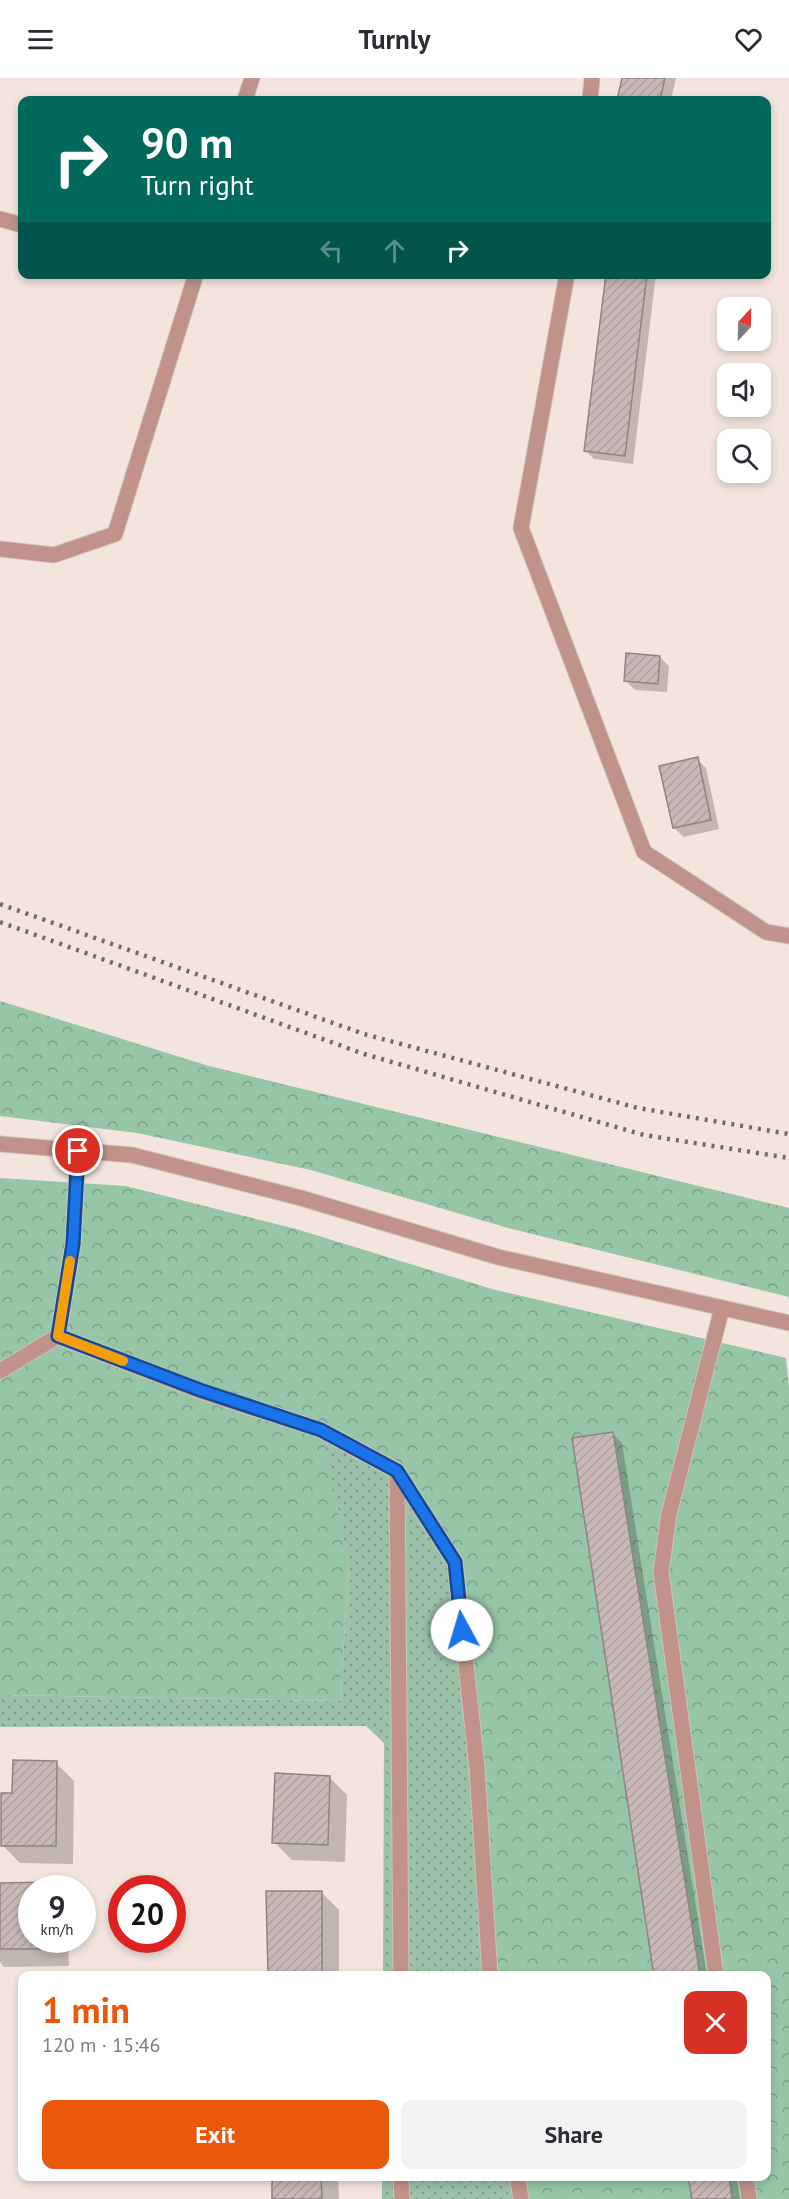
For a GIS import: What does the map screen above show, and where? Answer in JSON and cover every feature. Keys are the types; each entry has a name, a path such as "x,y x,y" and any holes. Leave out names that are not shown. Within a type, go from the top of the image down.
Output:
{"street":[{"path":"246,96 252,78"},
{"path":"590,96 592,78"},
{"path":"0,219 18,224"},
{"path":"0,549 54,555 115,534 194,279"},
{"path":"566,279 521,528 644,852 766,932 789,936"},
{"path":"0,1144 132,1155 301,1198 498,1257 789,1323"},
{"path":"0,1371 58,1336 73,1244 78,1151"},
{"path":"715,1971 661,1572 669,1514 722,1308"},
{"path":"58,1336 200,1390 321,1430 397,1471 455,1562 477,1768 489,1971"},
{"path":"397,1471 401,1971"},
{"path":"401,2181 402,2199"},
{"path":"519,2181 521,2199"},
{"path":"747,2181 749,2199"}],"green space":[{"path":"0,1001 209,1066 789,1208 789,1297 508,1228 311,1170 137,1133 0,1116"},
{"path":"0,1178 126,1186 296,1229 492,1289 786,1358 789,1387 789,2199 521,2199 518,2181 771,2181 771,1971 490,1971 455,1562 397,1471 322,1430 349,1565 340,1701 0,1695"},
{"path":"321,1430 397,1471 455,1562 490,1971 383,1971 384,1743 366,1726 0,1727 0,1695 340,1701 349,1565"},
{"path":"382,2181 518,2181 521,2199 382,2199"}],"building":[{"path":"622,78 665,78 661,96 618,96"},
{"path":"605,279 646,279 625,456 584,451"},
{"path":"626,653 660,656 658,684 624,681"},
{"path":"698,757 711,820 673,828 659,766"},
{"path":"613,1432 699,1971 653,1971 572,1438"},
{"path":"13,1760 57,1761 56,1846 1,1846 1,1793 12,1793"},
{"path":"275,1773 330,1776 328,1845 272,1843"},
{"path":"0,1883 18,1883 18,1949 0,1949"},
{"path":"266,1891 322,1891 322,1971 268,1971"},
{"path":"272,2181 321,2181 322,2199 272,2199"},
{"path":"689,2181 730,2181 732,2199 692,2199"}],"railway":[{"path":"0,904 364,1034 638,1108 789,1134"},
{"path":"0,922 364,1054 644,1135 789,1158"}],"slow traffic":[{"path":"70,1261 58,1336 123,1361"}],"route":[{"path":"78,1151 73,1244 58,1336 200,1390 321,1430 397,1471 455,1562 462,1630"}]}
